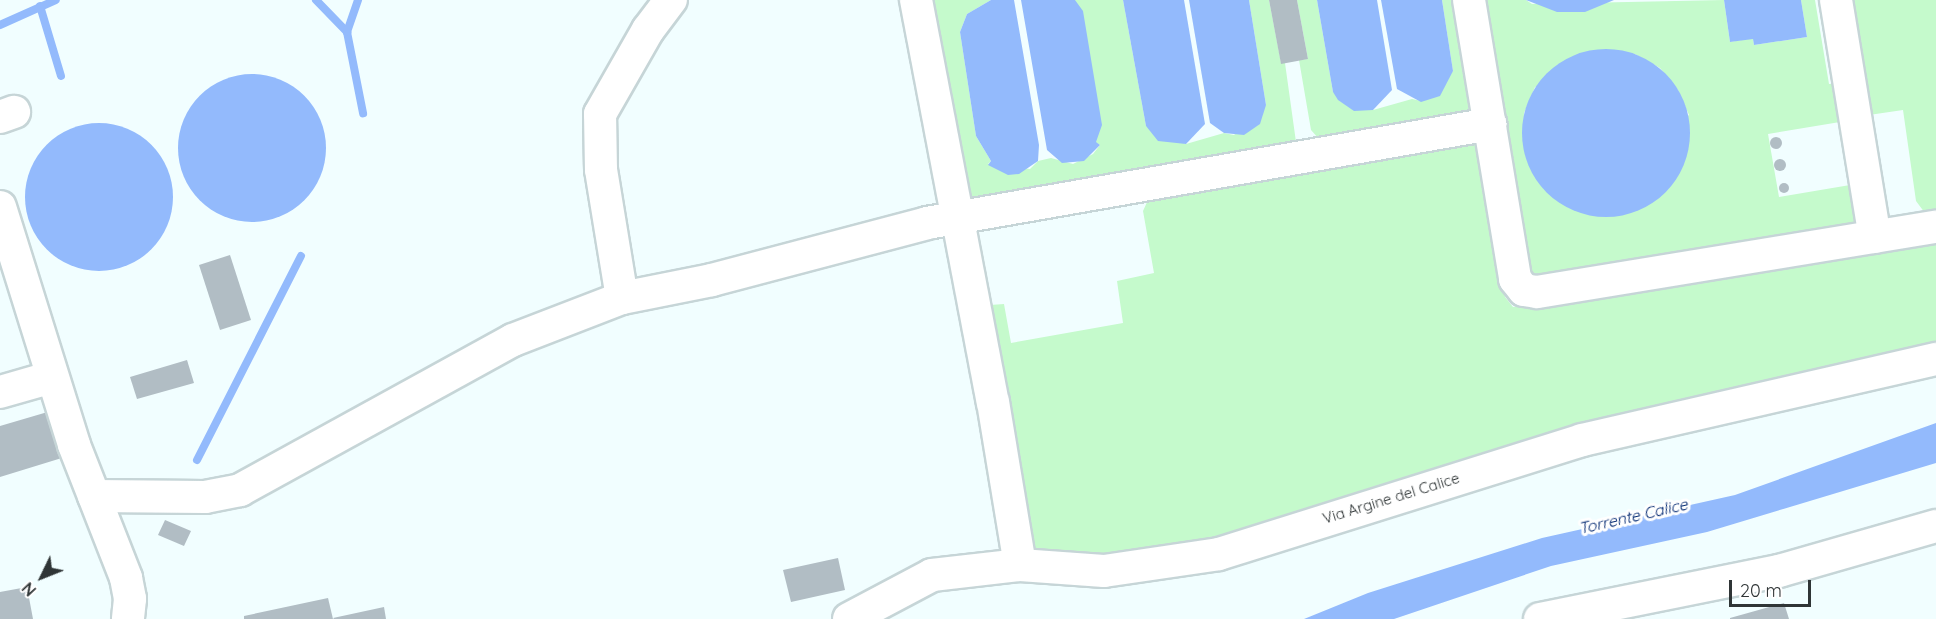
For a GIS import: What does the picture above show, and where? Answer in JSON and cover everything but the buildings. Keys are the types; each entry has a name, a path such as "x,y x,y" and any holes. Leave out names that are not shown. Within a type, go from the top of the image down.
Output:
{"street":[{"path":"622,298 601,171 600,114 648,30 671,0"},
{"path":"916,0 959,218 1020,565"},
{"path":"1469,0 1515,279 1528,292 1936,227"},
{"path":"1836,0 1875,237"},
{"path":"94,496 219,496 240,490 513,340 622,298 712,280 959,218 1490,124"},
{"path":"0,207 52,376 94,496 126,578 130,599 128,619"},
{"name":"Via Argine del Calice","path":"849,619 932,575 1020,565 1104,571 1219,554 1582,440 1936,359"},
{"path":"0,392 52,376"},
{"path":"1540,619 1779,572 1936,526"}],"green space":[{"path":"930,0 991,0 967,14 960,32 976,136 991,161 988,164 1030,169 1038,161 1051,158 1073,164 1093,154 1100,145 1095,142 1075,0 1123,0 1146,126 1186,144 1224,133 1234,135 1266,105 1249,0 1269,0 1281,63 1285,63 1296,142 974,200 968,195"},
{"path":"1297,0 1317,0 1333,92 1373,110 1412,99 1421,101 1453,71 1442,0 1454,0 1469,110 1319,139 1311,130 1299,60 1308,59"},
{"path":"1479,0 1526,0 1532,4 1724,0 1730,42 1753,38 1754,45 1807,37 1801,0 1815,0 1829,84 1840,83 1846,121 1768,134 1779,197 1856,184 1858,224 1534,277 1528,271","holes":["1635,54 1660,68 1678,90 1689,115 1569,208 1547,192 1531,169 1523,142 1524,113 1535,87"]},
{"path":"1851,0 1936,0 1936,215 1925,213 1916,201 1903,110 1869,115"},
{"path":"1472,142 1480,150 1505,297 1513,307 1936,240 1936,352 1312,518 1122,560 1034,552 990,305 1004,304 1011,343 1123,323 1117,281 1154,273 1143,211 1148,200"}],"water":[{"path":"991,0 1014,0 1039,145 1038,161 1019,174 1008,175 988,165 991,161 976,136 960,32 967,14"},
{"path":"1021,0 1075,0 1083,11 1102,125 1096,142 1100,145 1084,161 1062,163 1047,150"},
{"path":"1123,0 1184,0 1205,124 1186,144 1158,141 1146,126"},
{"path":"1189,0 1249,0 1266,105 1260,124 1244,135 1224,133 1210,123"},
{"path":"1317,0 1377,0 1392,90 1373,110 1354,111 1338,100 1333,92"},
{"path":"1381,0 1442,0 1453,71 1440,96 1421,102 1397,89"},
{"path":"1526,0 1614,0 1585,12 1557,12"},
{"path":"1724,0 1801,0 1807,37 1754,45 1753,39 1730,42"},
{"path":"1606,49 1638,56 1665,74 1683,101 1690,133 1683,165 1665,192 1638,210 1606,217 1574,210 1547,192 1529,165 1522,133 1529,101 1547,74 1574,56"},
{"path":"252,74 266,75 280,80 293,86 304,96 314,107 320,120 325,134 325,162 320,176 314,189 304,200 293,210 280,216 266,221 252,222 238,221 224,216 211,210 200,200 190,189 184,176 179,162 178,148 179,134 184,120 190,107 200,96 211,86 224,80 238,75"},
{"path":"99,123 113,124 127,129 140,135 151,145 161,156 167,169 172,183 172,211 167,225 161,238 151,249 140,259 127,265 113,270 99,271 85,270 71,265 58,259 47,249 37,238 31,225 26,211 25,197 26,183 31,169 37,156 47,145 58,135 71,129 85,124"},
{"path":"1936,423 1936,463 1707,532 1551,566 1394,619 1304,619 1368,593 1542,538 1735,495"}],"waterway":[{"path":"0,25 56,0"},
{"path":"316,0 347,32 363,113"},
{"path":"347,32 358,0"},
{"path":"40,6 61,76"},
{"path":"197,460 301,256"}],"water label":[{"name":"Torrente Calice","path":"1633,516"}]}
